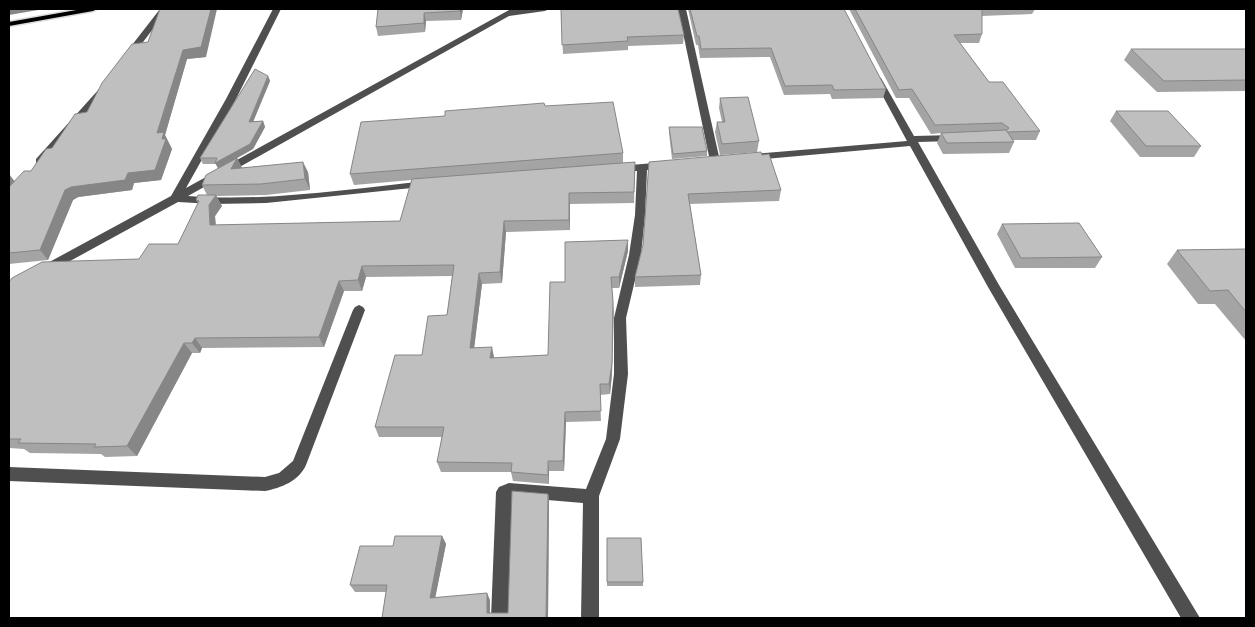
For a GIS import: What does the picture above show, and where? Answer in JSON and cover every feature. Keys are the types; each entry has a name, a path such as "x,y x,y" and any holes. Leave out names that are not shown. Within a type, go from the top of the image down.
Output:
{"main road":[{"path":"9,24 93,9"}],"street":[{"path":"125,61 164,9"},
{"path":"176,198 277,9"},
{"path":"34,276 512,11 545,9"},
{"path":"682,9 716,160"},
{"path":"872,68 994,287 1191,618"},
{"path":"34,168 108,83"},
{"path":"745,158 912,141 969,138"},
{"path":"605,170 679,164"},
{"path":"590,618 591,496 613,439 620,374 620,318 635,255 640,215 642,167"},
{"path":"176,198 212,201 266,200 436,184"},
{"path":"9,474 265,484 286,478 299,465 359,310"},
{"path":"500,618 504,492 509,490 591,496"}],"building":[{"path":"160,9 211,9 201,47 183,50 157,133 164,132 162,139 166,139 155,170 128,173 125,180 71,187 65,190 40,250 9,253 9,187 24,171 31,171 46,149 52,148 75,114 87,112 102,83 132,44 148,42"},
{"path":"378,9 460,9 460,11 424,13 424,23 376,27"},
{"path":"561,9 678,9 684,35 627,37 628,41 562,45"},
{"path":"690,9 844,9 886,89 834,90 832,85 785,86 771,48 701,49 699,36 697,36"},
{"path":"855,9 982,9 982,34 954,35 989,82 1003,82 1040,131 1007,132 1009,128 1002,123 935,125 912,89 899,90"},
{"path":"1131,49 1246,49 1246,80 1164,81"},
{"path":"255,69 268,76 249,122 263,121 250,144 215,163 217,158 200,158"},
{"path":"748,97 759,141 722,144 717,122 725,122 720,98"},
{"path":"613,102 623,153 350,174 361,122 445,116 445,111 544,103 545,106"},
{"path":"1116,111 1168,111 1201,146 1146,146"},
{"path":"669,127 702,127 707,151 673,154"},
{"path":"1006,130 1014,142 947,143 941,133"},
{"path":"761,152 762,155 769,154 781,190 688,194 701,275 635,277 643,245 649,162"},
{"path":"237,158 231,169 303,162 305,179 261,184 202,185 206,175"},
{"path":"635,162 634,192 569,193 569,220 504,221 500,272 479,273 470,348 492,347 490,358 548,355 550,282 565,282 565,242 628,240 619,277 611,277 613,301 612,363 609,384 600,384 601,411 565,412 563,461 548,461 548,475 511,472 512,463 437,462 444,427 375,427 395,355 422,355 428,316 447,315 454,265 362,266 358,280 339,281 319,337 195,338 192,343 184,343 127,446 94,447 96,444 18,443 21,439 9,439 9,282 12,278 42,262 139,259 149,244 178,244 199,201 196,200 198,195 216,195 209,205 210,225 400,221 412,179"},
{"path":"1079,223 1102,257 1021,258 1002,224"},
{"path":"1246,249 1246,312 1228,290 1210,291 1177,250"},
{"path":"512,491 548,494 546,618 382,618 387,585 350,585 360,546 393,546 395,536 442,536 430,598 487,593 487,613 508,613"},
{"path":"607,538 641,538 643,582 607,582"}]}
